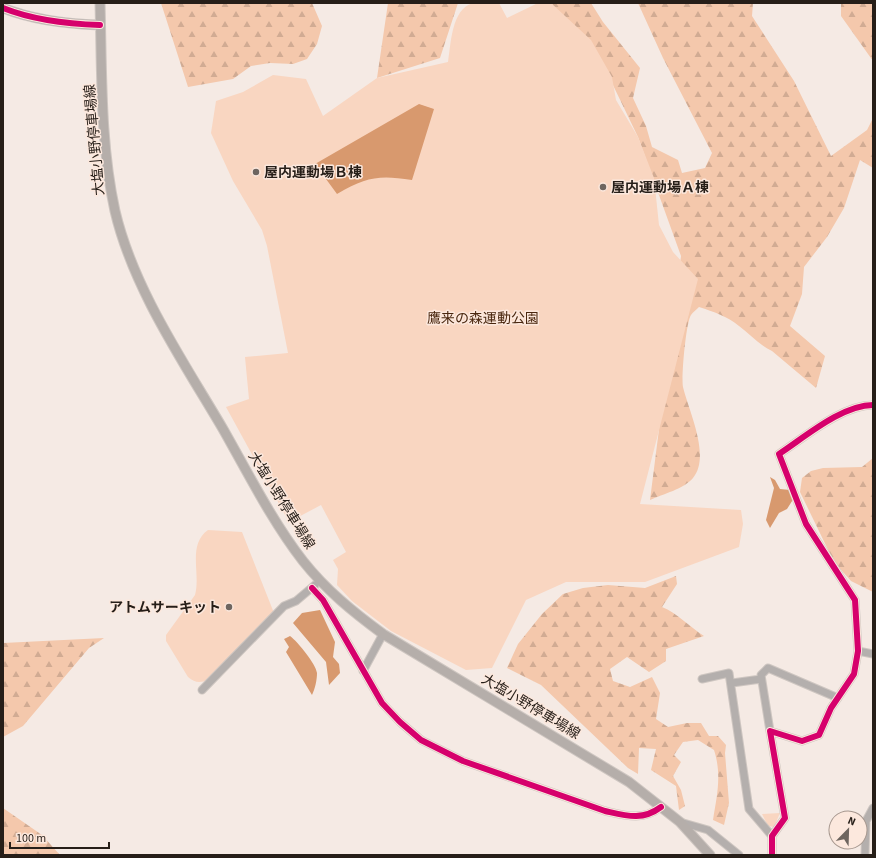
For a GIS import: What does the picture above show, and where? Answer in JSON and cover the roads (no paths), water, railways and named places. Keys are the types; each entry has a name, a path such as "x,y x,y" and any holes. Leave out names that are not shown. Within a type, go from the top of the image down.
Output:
{"main road":[{"name":"大塩小野停車場線","path":"100,3 103,102 108,173 123,238 134,268 158,318 289,542 320,580 358,616 383,634 607,767 629,782 680,822 710,855"},
{"path":"3,8 31,16 100,25"}],"street":[{"path":"770,732 802,741 819,735 831,708 854,674 858,651 855,600 806,524 779,454 832,419 848,412 873,405"},
{"path":"202,690 284,606 296,601 320,580"},
{"path":"312,588 323,600 382,703 400,722 421,740 441,752 463,761 605,811 625,815 646,816 661,807"},
{"path":"363,671 383,634"},
{"path":"858,651 873,654"},
{"path":"772,855 772,836 786,818 761,675 768,668 838,698"},
{"path":"702,679 729,673 732,683 749,809 772,836"},
{"path":"732,683 761,679"},
{"path":"865,855 866,821 873,808"},
{"path":"680,822 708,830 739,855"}],"place":[{"name":"屋内運動場Ｂ棟","path":"256,172"},
{"name":"屋内運動場Ａ棟","path":"603,187"},
{"name":"アトムサーキット","path":"229,607"}],"park label":[{"name":"鷹来の森運動公園","path":"483,318"}]}
